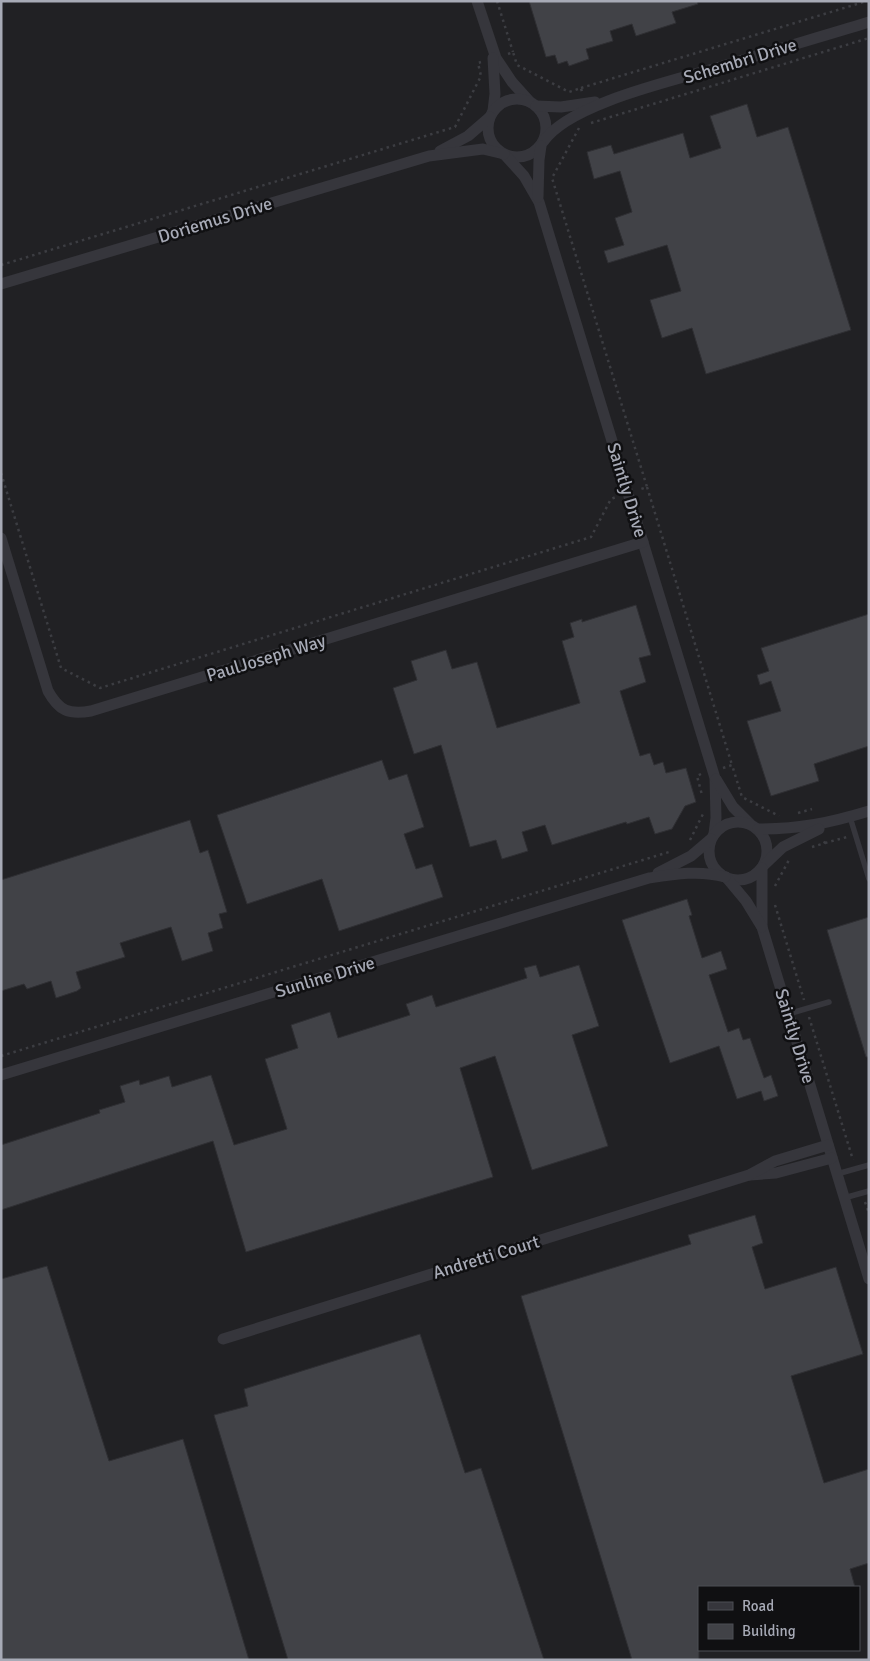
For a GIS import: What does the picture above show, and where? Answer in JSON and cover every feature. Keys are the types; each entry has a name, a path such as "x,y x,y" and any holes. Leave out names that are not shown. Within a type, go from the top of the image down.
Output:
{"street":[{"path":"477,1 494,56 495,94 488,129 491,141 505,155 525,156 534,152 542,144 546,133 546,122 542,113 512,82 494,56"},
{"name":"Schembri Drive","path":"542,144 560,124 586,107 869,22"},
{"path":"492,114 502,104 513,100 533,104"},
{"name":"Schembri Drive","path":"533,104 586,107"},
{"name":"Doriemus Drive","path":"429,156 468,136 492,114"},
{"name":"Saintly Drive","path":"538,202 538,160 542,144"},
{"name":"Doriemus Drive","path":"1,284 429,156 483,149 505,155"},
{"name":"Saintly Drive","path":"505,155 530,185 538,202 714,774 733,806 755,827"},
{"name":"PaulJoseph Way","path":"1,538 48,691 54,703 64,710 76,714 91,712 643,542"},
{"name":"Saintly Drive","path":"713,837 716,818 714,774"},
{"path":"832,822 783,847 755,875 746,879 736,880 726,877 715,869 710,858 710,845 713,837 723,826 734,822 755,827 784,829 832,822 869,811"},
{"path":"755,827 764,837 767,846 767,856 763,866"},
{"name":"Sunline Drive","path":"649,878 691,856 713,837"},
{"name":"Saintly Drive","path":"762,927 763,866"},
{"name":"Sunline Drive","path":"1,1075 649,878 696,872 726,877"},
{"name":"Saintly Drive","path":"726,877 741,894 762,927 869,1279"},
{"path":"749,1175 775,1161 828,1144"},
{"path":"749,1175 776,1173 832,1158"},
{"name":"Andretti Court","path":"223,1339 749,1175"}],"lane":[{"path":"850,817 869,879"},
{"path":"788,1014 829,1002"},
{"path":"837,1174 869,1165"},
{"path":"844,1198 869,1191"}],"path":[{"path":"497,1 517,65 569,92 867,1"},
{"path":"783,818 742,797 552,178 579,127 869,38"},
{"path":"1,265 455,127 481,76 478,63 494,56 513,52"},
{"path":"581,88 591,123"},
{"path":"1,474 61,668 100,688 591,537 611,499 647,488"},
{"path":"704,800 697,776 714,774 732,765"},
{"path":"686,847 706,808"},
{"path":"797,814 812,809"},
{"path":"1,1056 676,850"}],"shaded area":[{"path":"1,1 869,1 869,1660 1,1660"}],"building":[{"path":"529,1 697,1 698,4 672,12 676,23 636,36 632,24 610,31 613,41 586,49 589,59 569,66 567,61 558,64 555,55 546,57"},
{"path":"747,104 757,137 788,127 851,330 706,374 692,328 662,338 650,300 681,291 667,245 608,263 604,251 624,245 615,218 632,212 620,171 594,179 587,152 611,145 614,154 683,133 690,158 721,148 710,116"},
{"path":"636,605 651,655 639,658 646,682 620,691 640,756 650,753 654,765 663,762 666,773 686,768 696,802 685,806 672,829 655,834 649,817 627,824 626,822 552,845 545,825 522,832 528,851 502,859 496,840 470,847 441,745 414,754 393,688 417,680 411,661 446,650 452,669 477,662 497,728 580,703 562,641 574,637 570,623 582,619 582,622"},
{"path":"869,614 869,746 814,764 819,781 771,796 747,721 781,711 771,681 760,685 757,675 769,671 761,648"},
{"path":"382,760 389,780 407,774 424,827 404,834 416,869 432,864 443,897 339,931 322,879 247,904 217,815"},
{"path":"190,820 200,853 208,850 227,912 219,914 223,928 208,933 213,951 182,961 171,927 120,943 125,957 76,972 81,988 77,991 56,998 51,981 27,989 24,984 1,991 1,880"},
{"path":"687,899 692,915 689,916 702,958 721,951 727,969 709,975 728,1032 739,1028 743,1040 750,1038 764,1078 771,1075 778,1096 764,1101 761,1091 737,1099 719,1046 670,1063 622,920"},
{"path":"869,917 869,1057 866,1057 827,930"},
{"path":"536,965 540,977 579,965 599,1026 572,1035 608,1146 532,1170 495,1056 460,1068 493,1177 246,1252 213,1141 1,1210 1,1145 100,1113 99,1110 125,1102 120,1086 139,1080 140,1085 169,1076 172,1087 211,1075 234,1145 287,1129 265,1059 298,1048 291,1025 330,1012 338,1038 410,1015 406,1004 432,995 436,1007 527,978 524,968"},
{"path":"755,1215 763,1243 752,1247 765,1289 836,1267 863,1354 791,1376 824,1483 869,1469 869,1563 850,1569 855,1586 698,1586 699,1660 632,1660 521,1296 691,1244 688,1235"},
{"path":"47,1266 109,1461 183,1439 249,1660 1,1660 1,1279"},
{"path":"420,1334 465,1473 481,1468 544,1660 288,1660 214,1415 248,1406 244,1389"}]}
